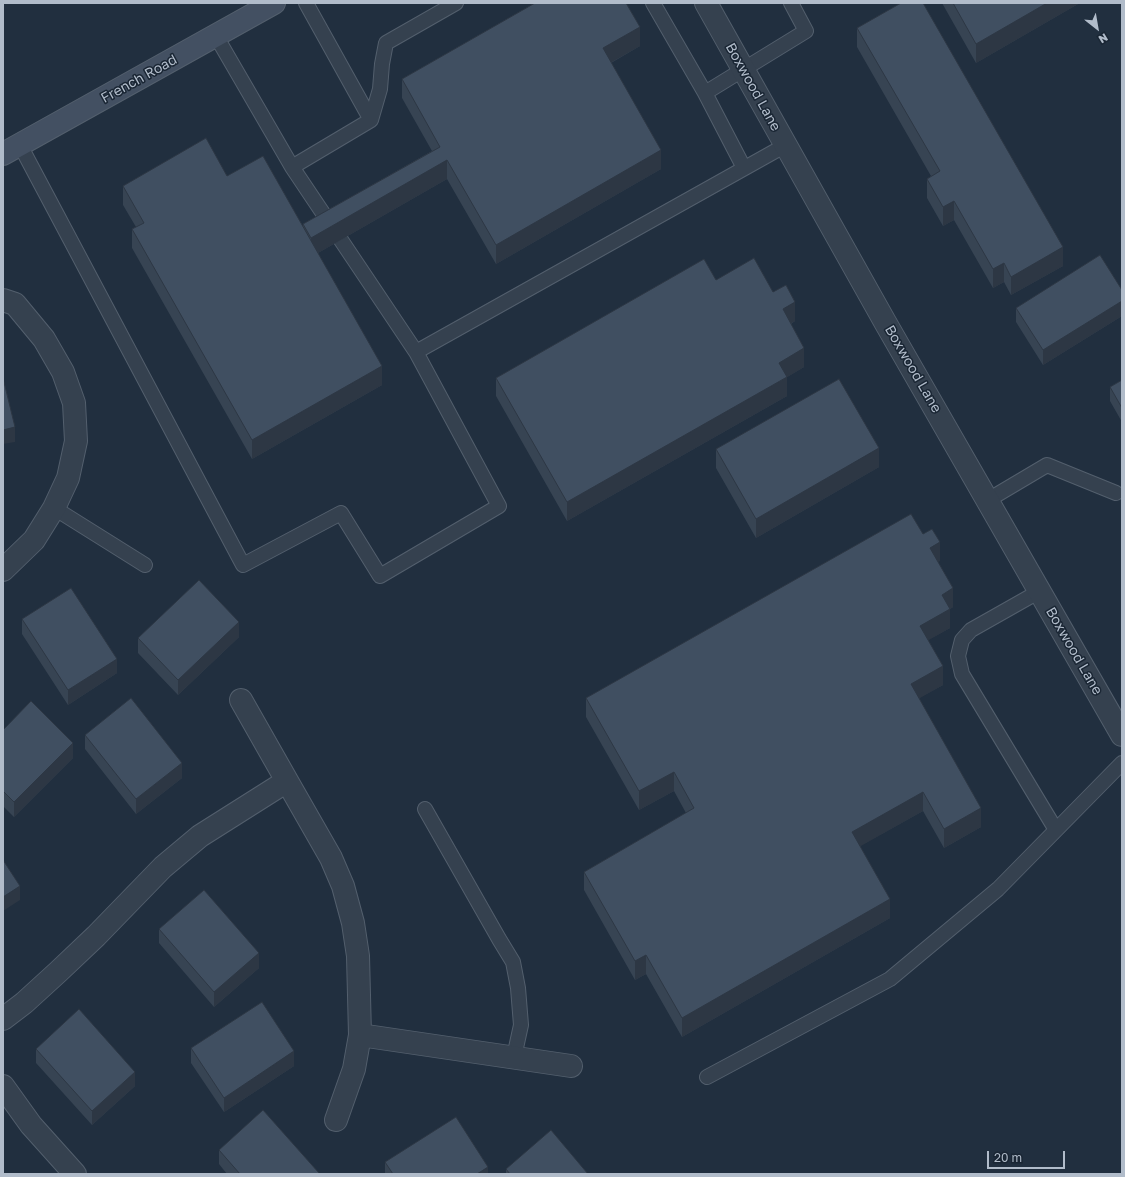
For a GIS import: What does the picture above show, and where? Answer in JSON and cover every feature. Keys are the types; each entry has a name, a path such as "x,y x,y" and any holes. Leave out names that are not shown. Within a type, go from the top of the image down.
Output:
{"main road":[{"name":"French Road","path":"12,150 274,3"}],"street":[{"name":"Boxwood Lane","path":"706,3 1122,735"},
{"path":"3,300 15,304 44,339 63,372 74,403 76,442 68,478 54,508 34,540 3,570"},
{"path":"241,700 331,858 343,886 353,923 358,956 360,1035 354,1069 336,1120"},
{"path":"3,1019 24,1003 58,972 168,863 200,836 287,781"},
{"path":"360,1035 571,1066"},
{"path":"3,1086 31,1125 75,1174"}],"lane":[{"path":"306,3 371,120"},
{"path":"292,167 371,120 380,89 382,64 386,43 456,3"},
{"path":"653,3 705,93 744,168"},
{"path":"705,93 806,31 791,3"},
{"path":"12,150 243,565 341,513 380,576 500,506 416,352 292,167 216,36"},
{"path":"416,352 786,145"},
{"path":"988,500 1047,465 1116,492"},
{"path":"54,508 145,565"},
{"path":"1040,591 971,630 962,640 958,656 962,674 1056,830"},
{"path":"707,1077 890,979 998,889 1122,763"},
{"path":"425,809 513,962 518,988 521,1025 514,1057"}],"building":[{"path":"535,3 626,3 640,27 603,48 661,150 496,245 447,160 311,238 303,224 440,147 402,79"},
{"path":"901,3 923,3 1063,247 1011,277 1004,263 993,269 954,201 943,207 927,179 940,171 857,28"},
{"path":"953,3 1047,3 976,44"},
{"path":"206,138 227,176 263,156 382,366 252,440 132,229 144,223 123,186"},
{"path":"1100,255 1122,290 1122,301 1043,350 1016,308"},
{"path":"754,258 773,292 786,285 795,302 783,309 804,348 779,363 787,377 567,502 496,378 704,259 716,280"},
{"path":"3,378 15,427 3,430"},
{"path":"839,379 879,448 756,519 716,449"},
{"path":"1122,380 1122,408 1110,387"},
{"path":"911,514 923,534 932,529 940,542 930,548 953,588 942,595 950,609 920,626 943,666 911,684 981,808 944,829 923,792 852,832 890,899 682,1018 646,955 635,961 584,872 694,808 674,772 639,791 586,698"},
{"path":"199,580 239,622 178,680 138,638"},
{"path":"71,588 117,659 68,690 22,619"},
{"path":"131,698 182,763 136,799 85,735"},
{"path":"31,701 73,743 14,802 3,791 3,730"},
{"path":"3,860 20,886 3,897"},
{"path":"204,890 259,953 214,992 159,929"},
{"path":"262,1002 294,1051 224,1098 191,1048"},
{"path":"79,1009 135,1072 92,1111 36,1049"},
{"path":"263,1110 319,1173 318,1174 240,1174 219,1150"},
{"path":"456,1117 488,1167 477,1174 393,1174 385,1162"},
{"path":"551,1130 588,1174 510,1174 506,1169"}]}
